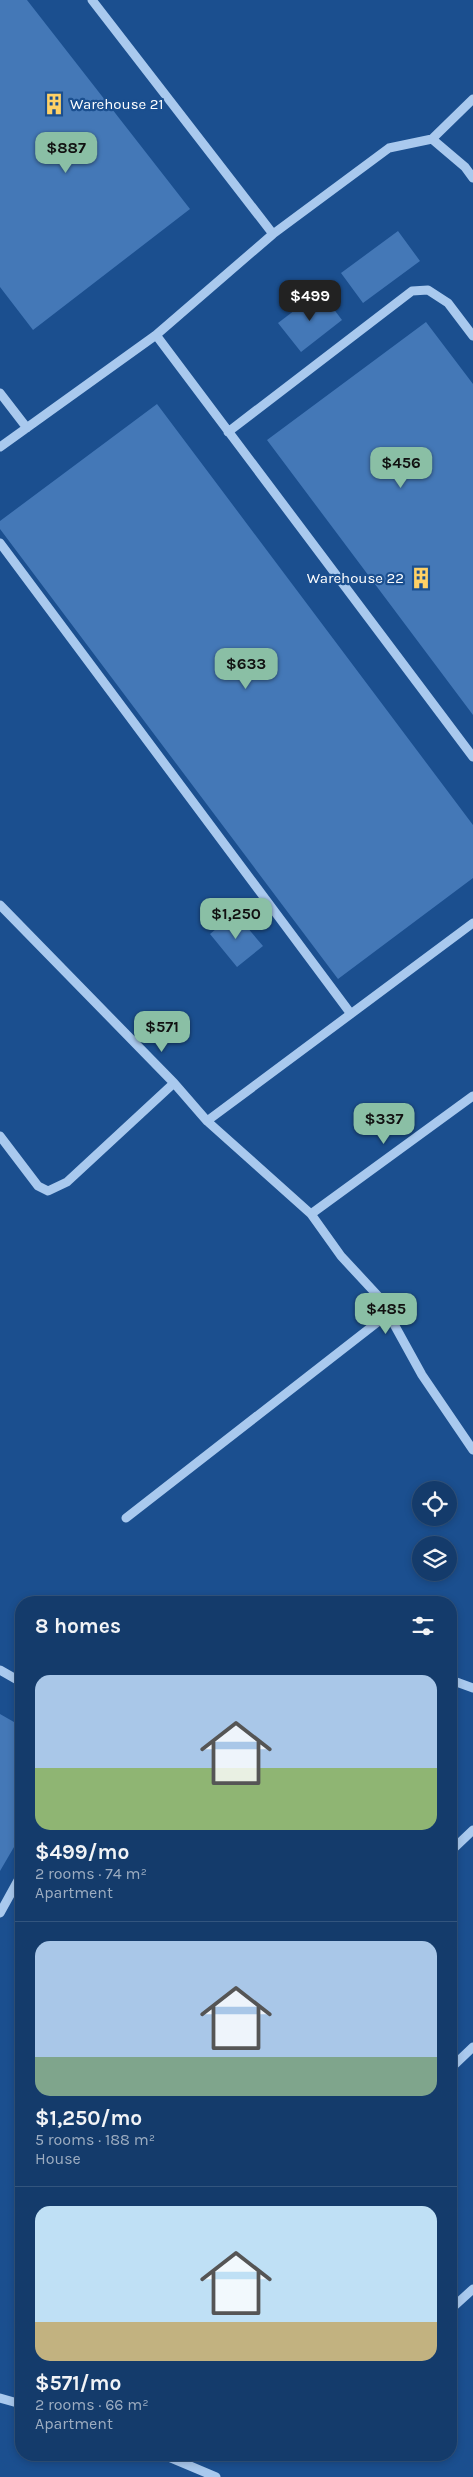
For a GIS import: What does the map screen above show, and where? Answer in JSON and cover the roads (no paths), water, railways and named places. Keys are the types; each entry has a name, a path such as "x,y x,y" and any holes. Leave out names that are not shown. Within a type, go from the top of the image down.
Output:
{"street":[{"path":"92,0 273,234"},
{"path":"0,448 156,335 273,234 389,148 432,139 473,100"},
{"path":"432,139 465,167 473,178"},
{"path":"228,432 412,291 428,290 448,304 473,336"},
{"path":"156,335 473,757"},
{"path":"0,393 27,428"},
{"path":"0,543 350,1014"},
{"path":"0,905 174,1083 207,1120 311,1214 341,1256 379,1297 422,1375 473,1450"},
{"path":"207,1120 473,923"},
{"path":"0,1136 38,1186 48,1191 66,1182 174,1083"},
{"path":"311,1214 473,1096"},
{"path":"126,1518 388,1314"},
{"path":"0,1670 15,1679"},
{"path":"457,1682 473,1688"},
{"path":"457,1845 473,1830"},
{"path":"0,1913 15,1886"},
{"path":"457,2062 473,2047"},
{"path":"457,2304 473,2289"},
{"path":"0,2398 15,2402"},
{"path":"178,2461 216,2477"}],"place":[{"name":"Warehouse 21","path":"54,104"},
{"name":"Warehouse 22","path":"421,578"}]}
